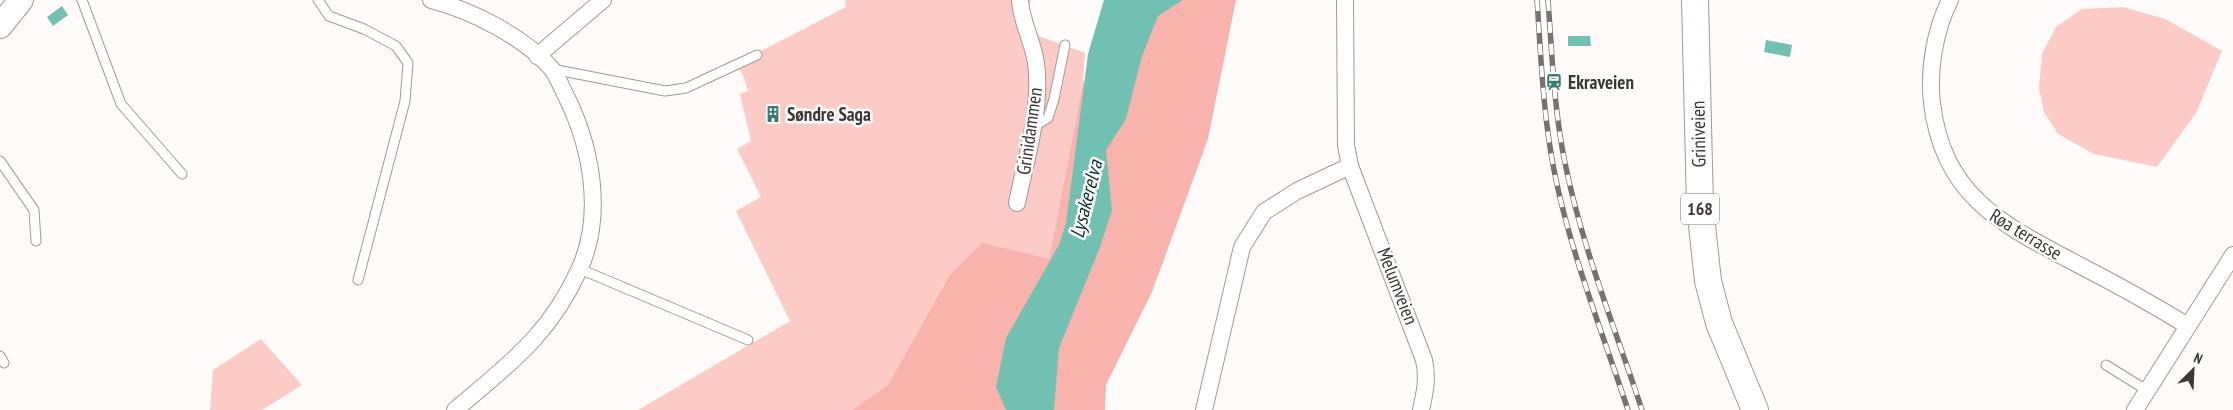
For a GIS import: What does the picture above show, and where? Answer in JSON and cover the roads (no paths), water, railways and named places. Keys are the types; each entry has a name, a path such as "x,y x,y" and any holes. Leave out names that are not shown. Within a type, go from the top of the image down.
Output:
{"main road":[{"path":"0,26 22,0"},
{"name":"Griniveien","path":"1695,0 1700,199 1708,281 1720,323 1755,410"}],"street":[{"path":"431,0 456,3 520,42 552,69 576,114 589,168 592,191 592,219 580,269 553,316 539,336 522,354 455,410"},
{"path":"537,56 603,0"},
{"name":"Grinidammen","path":"1017,203 1033,127 1037,93 1036,64 1020,0"},
{"name":"Melumveien","path":"1345,0 1346,145 1350,166 1424,360 1427,386 1421,410"},
{"name":"Røa terrasse","path":"1950,0 1940,25 1936,44 1931,92 1935,127 1942,149 1967,191 2006,226 2147,301 2188,326"},
{"path":"1204,410 1242,247 1264,212 1297,192 1350,166"},
{"path":"2135,410 2233,255"}],"lane":[{"path":"82,0 121,104 182,174"},
{"path":"318,0 329,16 364,29 396,46 408,63 405,100 358,280"},
{"path":"1033,127 1048,118 1054,99 1065,45"},
{"path":"552,69 665,91 686,88 757,55"},
{"path":"0,161 34,210 36,242"},
{"path":"580,269 748,340"},
{"path":"2106,366 2148,391"}],"water":[{"name":"Lysakerelva","path":"1104,0 1183,0 1158,16 1142,56 1126,119 1106,150 1112,210 1100,247 1059,348 1054,410 1006,410 996,387 1006,338 1059,245 1066,223 1088,54"},
{"path":"62,6 68,15 53,26 47,17"},
{"path":"1568,36 1590,36 1591,46 1568,46"},
{"path":"1766,40 1792,45 1790,57 1764,52"}],"railway":[{"path":"1537,0 1547,128 1554,170 1569,231 1587,291 1628,410"},
{"path":"1548,0 1558,123 1572,194 1580,226 1642,410"}],"place":[{"name":"Ekraveien","path":"1554,82"},
{"name":"Søndre Saga","path":"773,114"}]}
